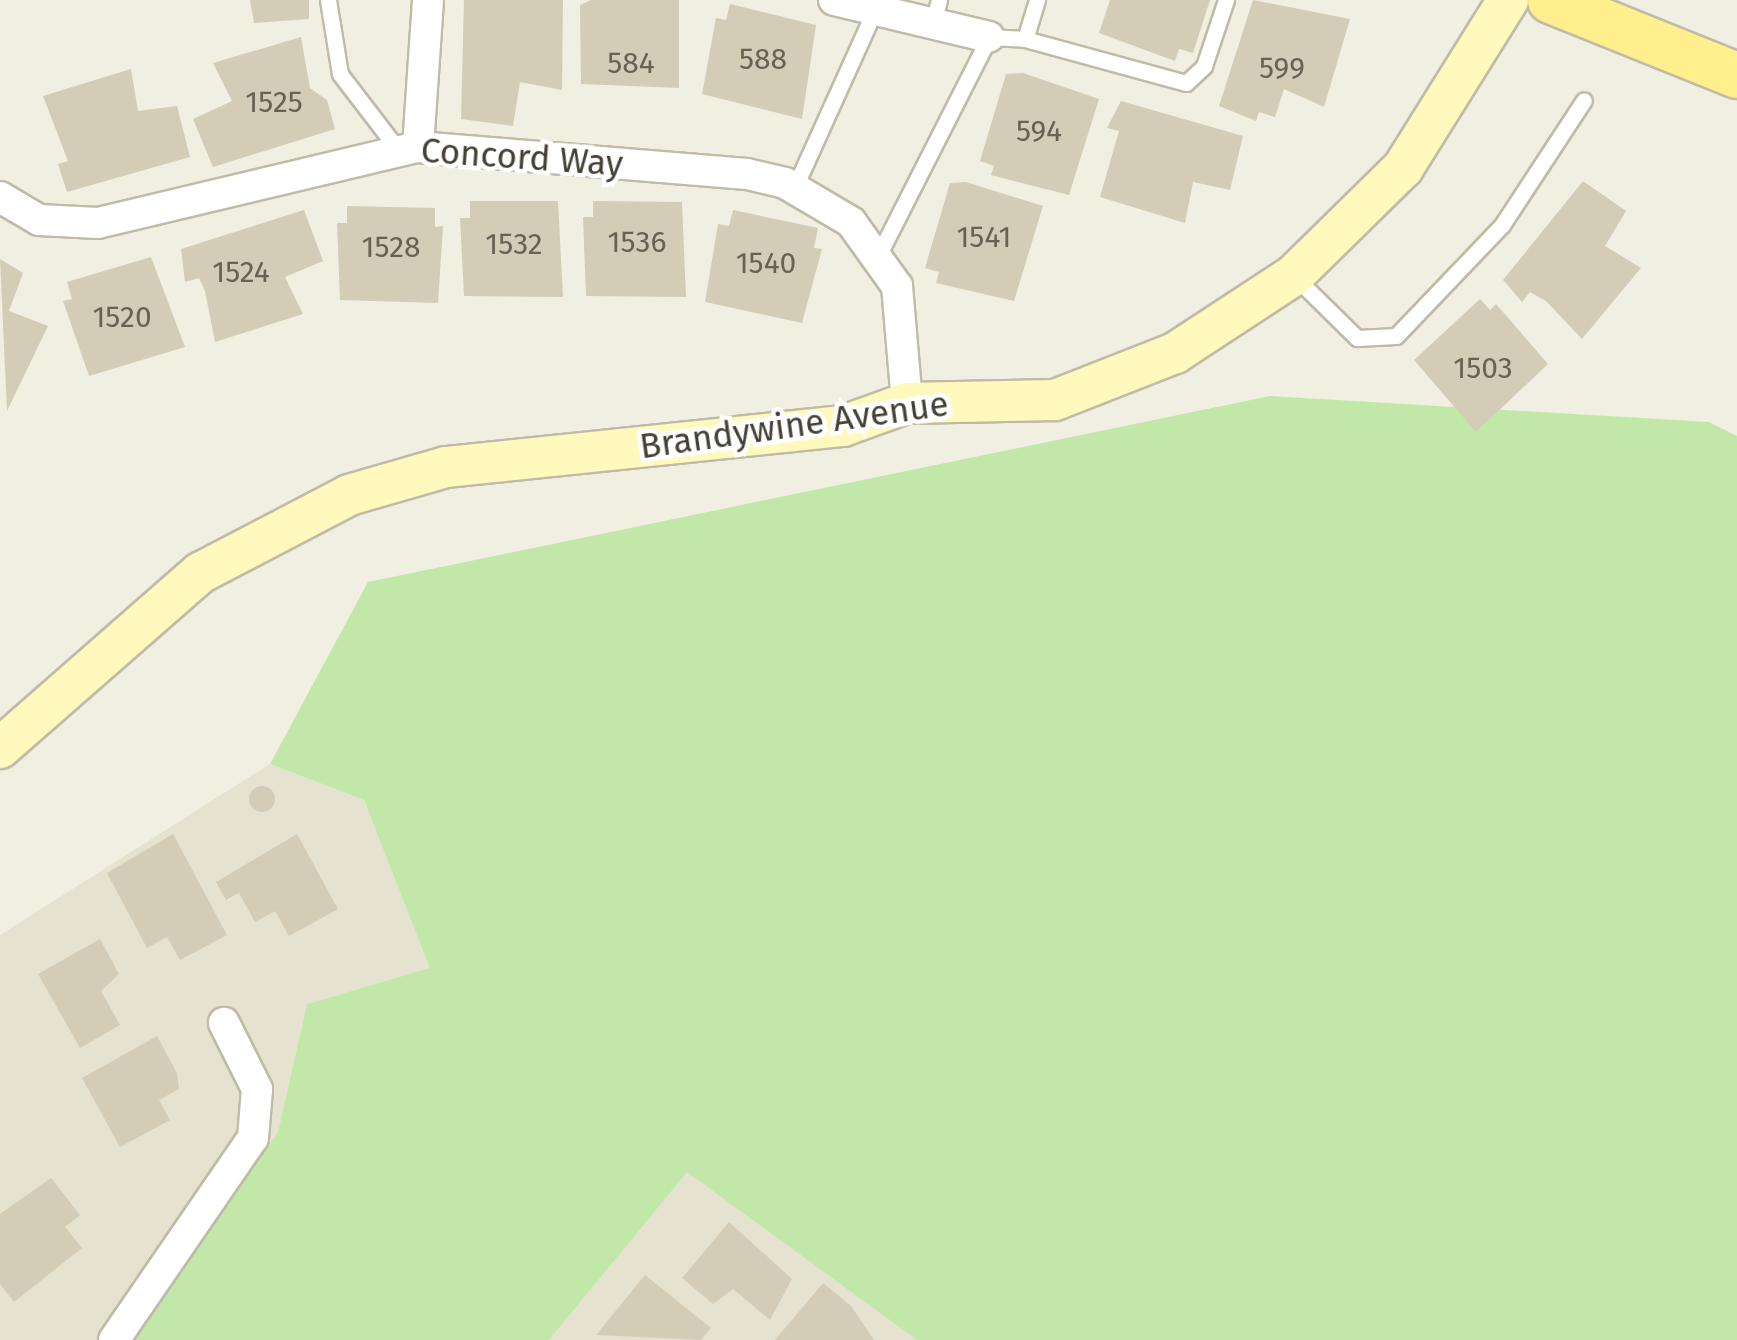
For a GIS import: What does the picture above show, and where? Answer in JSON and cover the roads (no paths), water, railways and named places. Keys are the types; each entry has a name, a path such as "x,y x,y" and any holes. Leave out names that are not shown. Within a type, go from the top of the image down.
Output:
{"main road":[{"path":"1550,0 1737,76"}],"street":[{"path":"409,149 428,0"},
{"path":"834,0 873,14 936,13 989,36"},
{"name":"Brandywine Avenue","path":"0,748 200,573 350,494 446,467 843,426 907,403 1055,400 1175,353 1294,275 1403,168 1508,0"},
{"name":"Concord Way","path":"0,198 39,220 98,223 409,149 747,174 794,189 852,222 897,286 907,403"},
{"path":"114,1340 253,1138 257,1089 224,1023"}],"lane":[{"path":"328,0 340,74 409,149"},
{"path":"1024,39 1036,0"},
{"path":"877,258 989,36 1024,39 1186,83 1204,66 1226,0"},
{"path":"794,189 873,14"},
{"path":"1294,275 1357,338 1396,336 1502,225 1584,100"}]}
